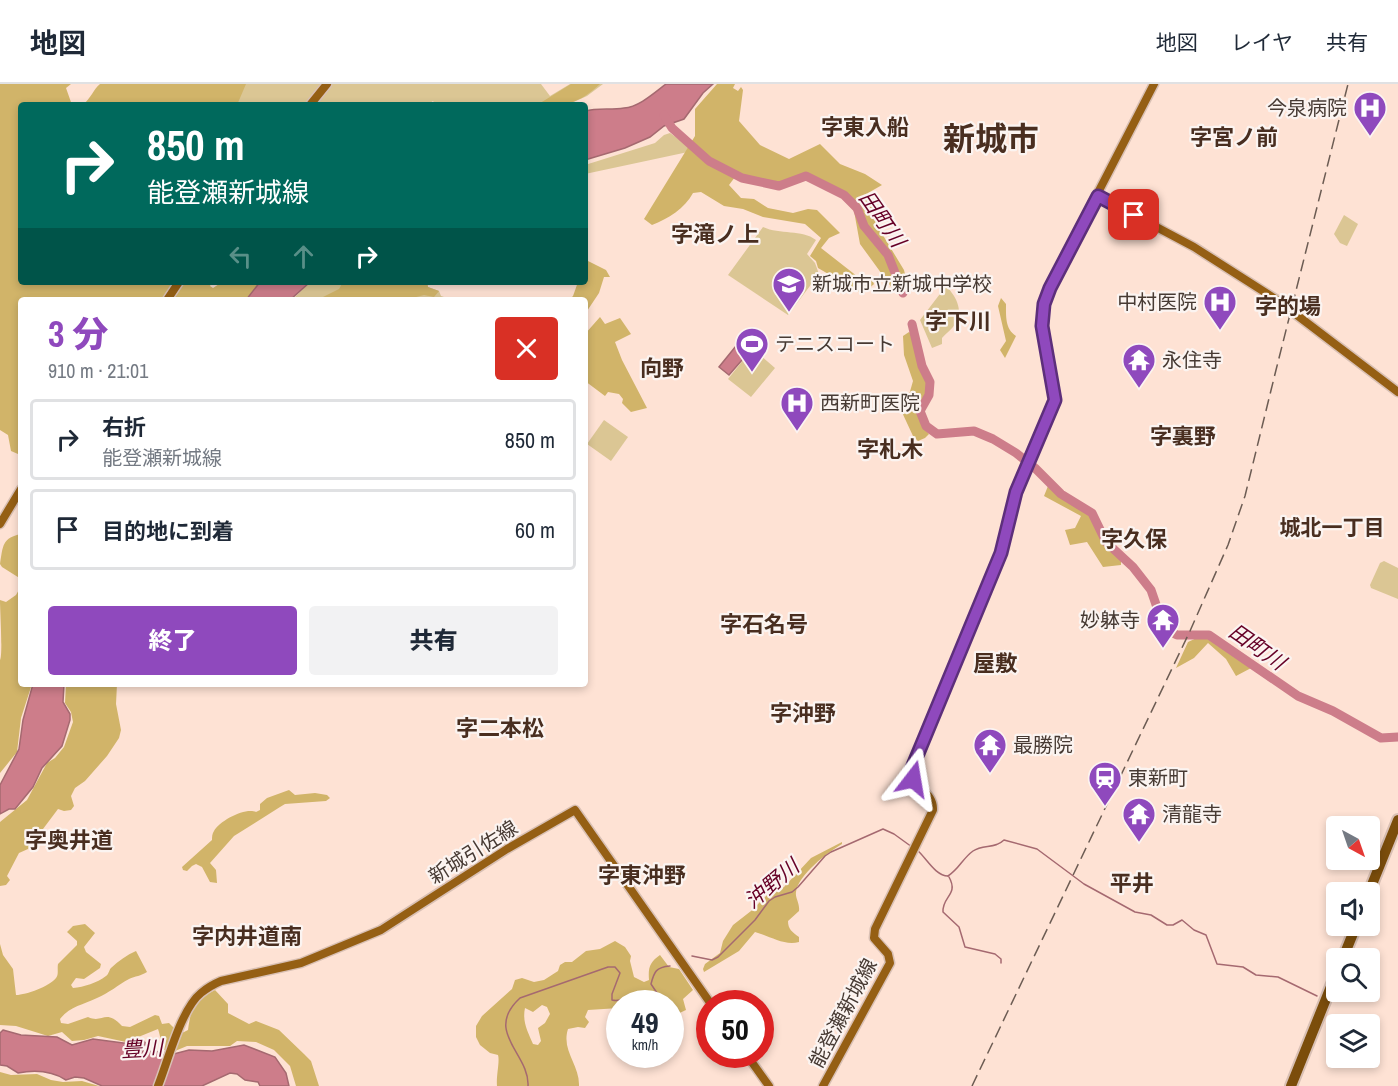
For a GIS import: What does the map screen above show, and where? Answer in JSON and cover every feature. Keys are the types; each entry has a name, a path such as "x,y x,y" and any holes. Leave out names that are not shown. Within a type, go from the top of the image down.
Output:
{"highway":[{"path":"1373,882 1398,820"},
{"path":"1291,1086 1326,999"}],"main road":[{"path":"312,102 327,84"},
{"name":"能登瀬新城線","path":"823,1086 888,970 890,958 874,935 931,816 934,805 932,799 913,779 911,771 1001,553 1016,492 1055,400 1043,334 1044,304 1055,276 1154,84"},
{"path":"1098,196 1194,247 1277,300 1398,392"},
{"path":"0,524 18,494"},
{"name":"新城引佐線","path":"158,1086 189,1007 199,994 209,987 221,981 301,963 381,930 507,849 575,810 701,990"},
{"path":"756,1068 769,1086"}],"shaded area":[{"path":"0,84 71,84 66,88 71,102 18,102 18,285 210,285 213,288 218,285 258,285 248,297 18,297 18,454 11,451 8,435 0,430"},
{"path":"100,84 246,84 238,102 86,102"},
{"path":"245,84 541,84 550,96 570,84 603,84 587,96 574,102 237,102"},
{"path":"571,84 600,84 578,100 542,102"},
{"path":"717,84 735,84 733,88 738,91 741,87 743,90 739,121 760,145 789,159 820,144 840,164 865,174 882,185 868,193 884,237 904,270 909,291 895,292 860,244 854,211 842,197 804,179 780,184 753,183 735,177 729,185 741,198 754,199 768,208 793,213 808,209 817,210 840,233 829,238 821,248 867,284 872,280 874,284 863,294 818,268 816,261 810,256 821,238 805,224 763,217 743,209 724,206 701,192 693,193 681,208 658,223 652,225 644,219 695,136 695,109"},
{"path":"670,133 691,148 688,152 588,173 588,164 655,143"},
{"path":"1344,215 1358,224 1347,246 1340,243 1334,234"},
{"path":"763,227 804,234 816,240 807,254 815,263 819,274 788,315 728,275"},
{"path":"588,261 606,270 610,277 604,277 599,293 588,310 588,297 573,296 577,285 588,285"},
{"path":"307,285 428,285 439,291 444,297 295,297"},
{"path":"341,285 428,285 439,291 434,297 424,295 416,297 323,297 339,289"},
{"path":"946,286 956,300 959,316 957,322 942,338 942,344 932,348 920,320"},
{"path":"1001,298 1006,304 1008,326 1016,336 1005,358 1000,350 1006,341 998,306"},
{"path":"600,317 605,324 620,318 631,334 615,342 647,408 631,412 622,403 623,399 619,394 608,392 605,396 588,383 588,331"},
{"path":"909,332 913,335 929,383 929,392 919,411 924,428 929,434 918,441 913,436 900,408 901,403 907,402 913,381 904,355 903,336"},
{"name":"テニスコート","path":"748,354 755,360 760,355 775,368 751,397 728,379"},
{"path":"604,420 628,437 611,461 588,443"},
{"path":"1048,486 1063,499 1088,514 1105,543 1121,559 1121,565 1103,567 1087,542 1070,545 1065,530 1075,528 1081,516 1044,496"},
{"path":"18,535 18,577 0,564 4,544"},
{"path":"1384,561 1398,568 1398,599 1371,588 1370,585 1380,563"},
{"path":"18,591 18,687 31,687 21,718 17,752 0,773 0,600 6,602"},
{"path":"1201,636 1253,667 1236,676 1226,659 1208,643 1194,658 1176,668 1188,642"},
{"path":"66,687 117,687 116,704 121,730 119,738 85,781 75,788 71,796 74,806 71,810 58,809 28,849 19,853 7,876 10,880 6,885 0,886 0,822 27,800 47,763 55,758 64,747 73,722 71,712 65,703"},
{"path":"289,790 295,795 315,793 327,795 330,798 326,801 285,804 234,836 210,863 216,870 217,883 210,882 202,867 196,864 187,871 183,870 182,867 212,840 213,832 222,823 246,811 256,812 260,810 260,804 267,798"},
{"path":"842,842 814,865 798,885 796,894 799,911 788,921 791,930 799,937 799,942 782,942 755,932 739,951 704,972 705,964 720,953 723,941 733,925 771,891 784,887 811,858"},
{"path":"85,924 95,933 84,947 86,952 101,964 100,968 84,979 76,978 71,985 73,988 82,987 102,978 117,963 136,951 147,972 72,1008 60,1019 61,1023 68,1024 88,1017 97,1019 108,1017 122,1026 130,1027 155,1015 159,1016 162,1024 169,1023 175,1032 182,1033 188,1030 198,1001 215,990 228,1004 228,1013 249,1024 256,1021 279,1030 311,1061 319,1086 296,1086 290,1066 274,1050 256,1042 237,1041 230,1046 187,1046 175,1051 164,1050 158,1029 126,1042 98,1036 72,1041 62,1032 48,1036 16,1026 0,1025 0,944 3,955 13,969 16,995 26,993 43,987 56,978 58,964 77,945 77,941 67,932 73,926"},
{"path":"615,941 625,947 631,956 634,977 644,982 649,980 650,965 660,955 669,967 679,969 693,990 684,998 684,990 606,990 606,1009 588,1010 585,1017 589,1022 585,1028 568,1029 567,1044 579,1078 579,1086 497,1086 498,1055 490,1053 480,1045 476,1037 476,1026 482,1016 512,989 515,980 522,978 534,982 544,980 558,971 560,965 572,962 586,951 600,949","holes":["542,1005 547,1007 550,1014 545,1023 538,1028 541,1041 538,1045 533,1044 527,1031 525,1008 533,1012"]},
{"path":"0,1072 11,1075 37,1074 51,1080 82,1081 99,1086 0,1086"}],"water":[{"path":"666,84 713,84 703,93 684,119 664,126 650,137 625,148 588,159 588,111 630,107 646,99"},
{"path":"258,285 307,285 293,297 248,297"},
{"path":"744,336 755,345 729,375 719,367"},
{"path":"32,687 64,687 63,702 70,714 70,720 62,746 42,768 33,787 15,809 9,809 0,814 0,785 19,749 23,720"},
{"name":"豊川","path":"3,1030 21,1035 57,1037 72,1045 93,1039 131,1044 144,1041 146,1044 143,1052 154,1050 166,1056 189,1050 212,1051 244,1045 275,1057 286,1073 289,1086 260,1086 258,1082 245,1080 237,1074 230,1073 202,1086 102,1086 84,1078 75,1077 66,1080 43,1072 18,1073 7,1066 0,1065 0,1033"}],"waterway":[{"name":"田町川","path":"664,115 672,128 709,161 742,178 779,186 806,176 844,195 857,208 864,226 888,255 903,293"},
{"name":"田町川","path":"912,324 922,366 930,382 929,395 920,411 926,426 937,434 974,431 993,439 1035,468 1061,494 1092,513 1106,542 1133,567 1151,590 1162,622 1171,632 1177,635 1209,635 1298,696 1333,711 1381,738 1398,737"},
{"name":"沖野川","path":"692,956 712,960 718,957 755,920 769,901 792,892 831,852 883,829 912,847"},
{"path":"948,876 973,851 997,845 1004,840 1037,849 1084,884 1135,912 1151,915 1167,925 1173,925 1182,920 1194,930 1206,935 1217,964 1243,967 1256,975 1278,977 1317,996"},
{"name":"沖野川","path":"916,849 935,870 948,876"},
{"name":"沖野川","path":"949,877 952,888 943,912 959,927 965,947 995,954 1001,959 1001,963"},
{"name":"沖野川","path":"655,990 651,984 655,973 659,969 670,966"},
{"name":"沖野川","path":"528,1086 527,1074 511,1043 506,1022 510,1010 520,998 608,967 615,967 620,973 614,990"}],"railway":[{"path":"972,1086 1190,631 1228,545 1245,496 1348,84"}],"place":[{"name":"今泉病院","path":"1370,137"},
{"name":"新城市立新城中学校","path":"789,313"},
{"name":"中村医院","path":"1220,331"},
{"name":"テニスコート","path":"752,373"},
{"name":"永住寺","path":"1139,389"},
{"name":"西新町医院","path":"797,432"},
{"name":"妙躰寺","path":"1163,649"},
{"name":"最勝院","path":"990,774"},
{"name":"東新町","path":"1105,807"},
{"name":"清龍寺","path":"1139,843"}],"district":[{"name":"字東入船","path":"865,127"},
{"name":"字宮ノ前","path":"1234,137"},
{"name":"新城市","path":"991,139"},
{"name":"字滝ノ上","path":"715,234"},
{"name":"字的場","path":"1288,306"},
{"name":"字下川","path":"958,321"},
{"name":"向野","path":"662,368"},
{"name":"字裏野","path":"1183,436"},
{"name":"字札木","path":"890,449"},
{"name":"城北一丁目","path":"1332,528"},
{"name":"字久保","path":"1134,539"},
{"name":"字石名号","path":"764,624"},
{"name":"屋敷","path":"995,663"},
{"name":"字沖野","path":"803,713"},
{"name":"字二本松","path":"500,728"},
{"name":"字奥井道","path":"69,840"},
{"name":"字東沖野","path":"642,875"},
{"name":"平井","path":"1132,883"},
{"name":"字内井道南","path":"247,936"}],"route":[{"path":"913,779 912,768 1001,553 1016,492 1055,400 1042,326 1044,304 1050,288 1098,196 1134,215"}]}
